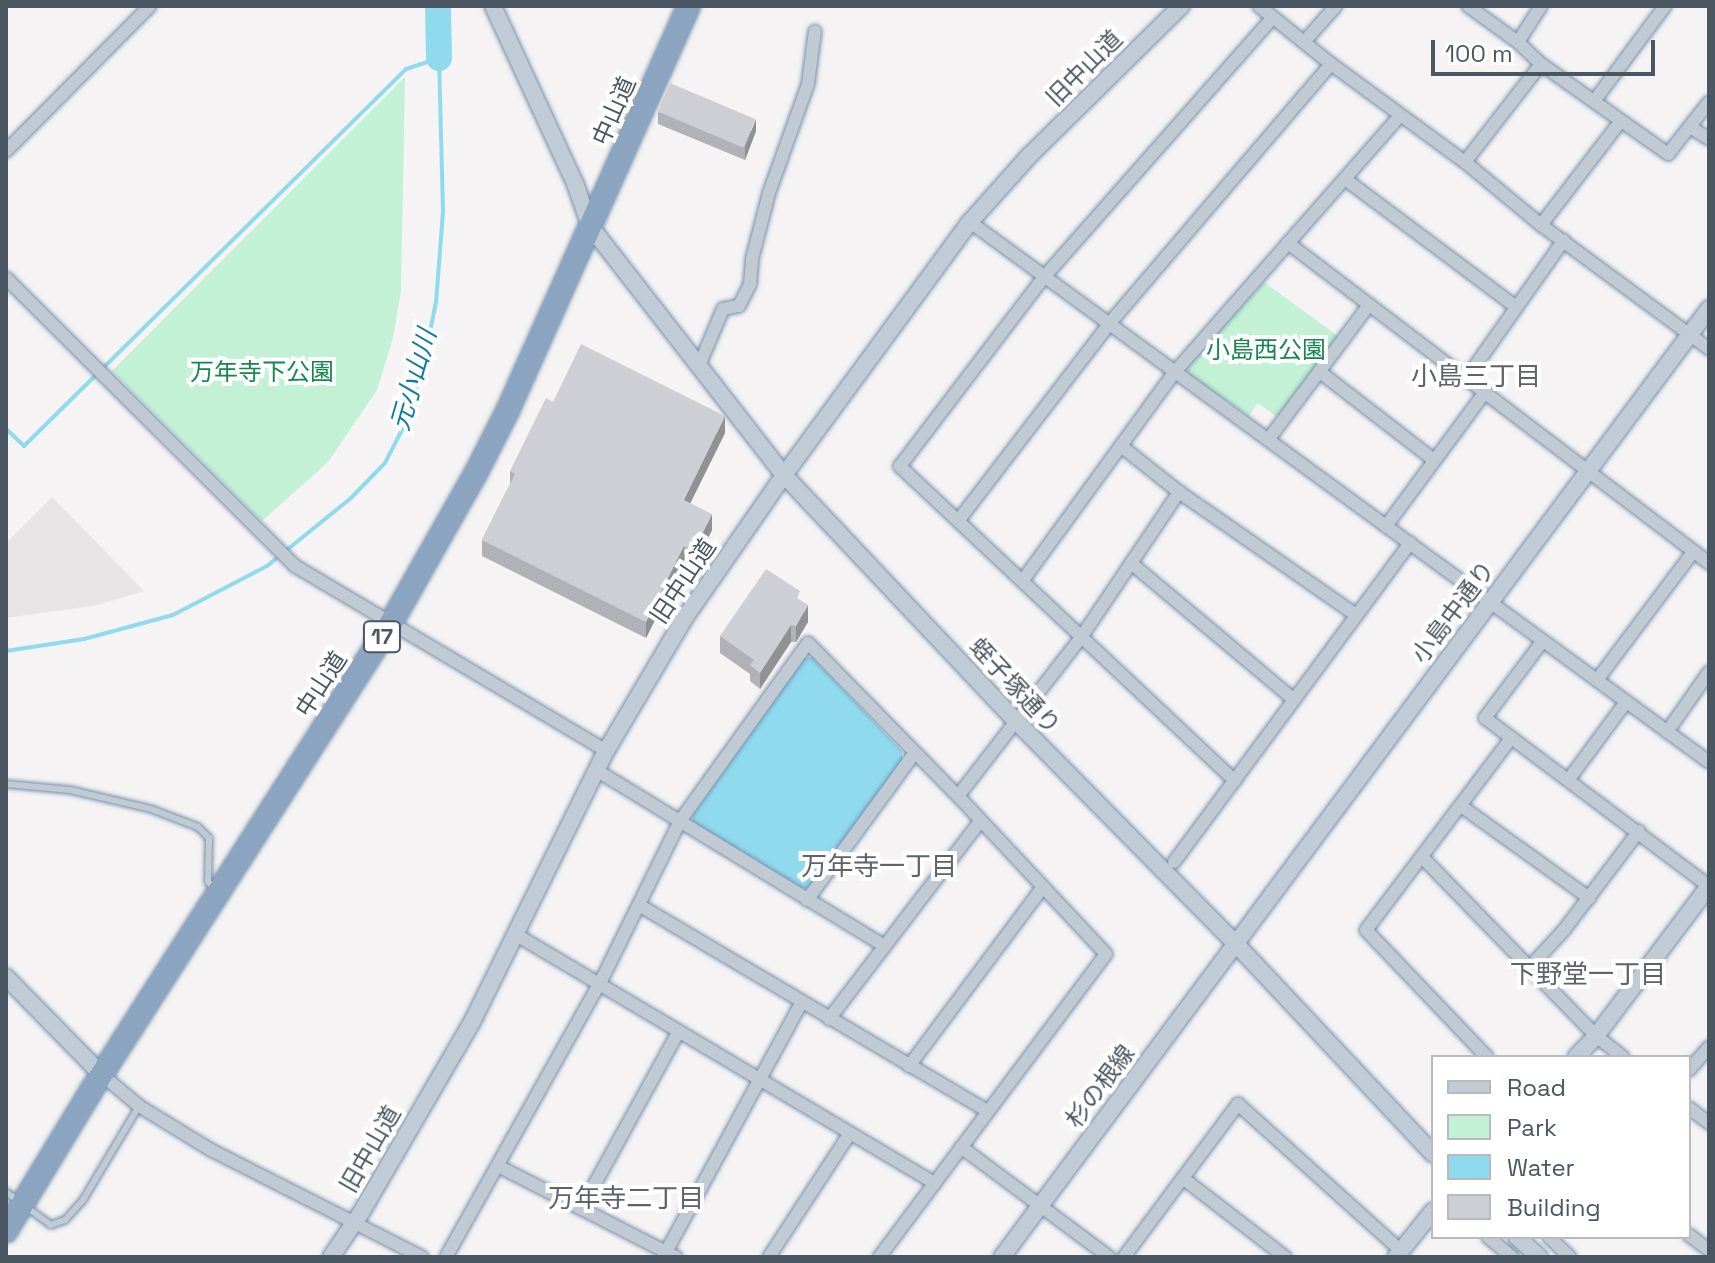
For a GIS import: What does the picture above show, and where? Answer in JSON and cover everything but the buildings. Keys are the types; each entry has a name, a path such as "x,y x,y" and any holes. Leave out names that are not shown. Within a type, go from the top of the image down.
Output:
{"highway":[{"name":"中山道","path":"6,1231 14,1198 101,1074 391,623 508,410 689,6"}],"street":[{"path":"6,151 150,6"},
{"name":"蛭子塚通り","path":"493,6 576,186 590,226 784,475 1015,720 1236,944 1431,1152"},
{"name":"旧中山道","path":"331,1257 355,1223 473,1020 596,770 684,619 784,475 970,222 1029,156 1181,6"},
{"path":"1259,6 1331,64 1465,162 1541,225 1709,349"},
{"path":"1304,42 1336,6"},
{"path":"1468,6 1518,42 1541,64 1668,154 1709,102"},
{"path":"1518,42 1541,6"},
{"path":"1595,100 1665,6"},
{"path":"1235,781 900,466 1044,277 1273,17"},
{"path":"699,366 723,309 739,306 750,284 752,259 769,193 808,84 815,31"},
{"path":"958,521 1109,324 1331,64"},
{"path":"1465,162 1541,64"},
{"path":"1023,580 1174,373 1400,116"},
{"path":"1541,225 1620,122"},
{"path":"1690,127 1709,139"},
{"path":"1345,179 1516,307"},
{"path":"970,222 1709,762"},
{"path":"1468,376 1564,240"},
{"path":"1288,243 1468,376 1709,563"},
{"path":"6,278 291,562 606,751"},
{"path":"1268,440 1369,305"},
{"name":"小島中通り","path":"1236,944 1709,309"},
{"path":"1320,372 1434,460"},
{"path":"1386,526 1486,391"},
{"path":"1121,446 1179,492 1356,615"},
{"path":"958,796 1082,636 1179,492"},
{"path":"1174,862 1410,543"},
{"path":"1597,680 1694,551"},
{"path":"1131,563 1293,699"},
{"path":"1542,642 1485,718 1709,886 1596,1036 1578,1055"},
{"path":"446,1257 600,983 680,821 808,643 981,820 1106,954 879,1257"},
{"path":"1667,732 1709,672"},
{"path":"1569,779 1626,702"},
{"path":"1485,1055 1366,930 1511,738"},
{"path":"807,900 914,754"},
{"path":"596,770 884,946"},
{"path":"1461,806 1589,898"},
{"path":"829,1019 981,820"},
{"path":"1529,968 1589,898 1639,831"},
{"path":"1423,858 1596,1036 1620,1055"},
{"path":"909,1066 1043,887"},
{"path":"639,905 987,1111"},
{"path":"515,934 935,1183"},
{"name":"杉の根線","path":"1002,1257 1236,944"},
{"path":"6,977 101,1074 139,1106 211,1150 422,1257"},
{"path":"498,1166 671,1254 802,1002"},
{"path":"581,1209 679,1031"},
{"path":"1691,1068 1709,1047"},
{"path":"1124,1257 1238,1104 1398,1253 1431,1213"},
{"path":"1691,1110 1709,1123"},
{"path":"769,1257 850,1133"},
{"path":"961,1147 1109,1257"},
{"path":"1184,1179 1279,1255"},
{"path":"1691,1236 1709,1250"},
{"path":"1490,1239 1512,1257"},
{"path":"1519,1239 1539,1257"},
{"path":"1551,1239 1570,1257"}],"lane":[{"path":"6,784 70,790 151,809 198,827 209,838 208,882 219,891"},
{"path":"14,1198 51,1225 65,1220 83,1200 139,1106"}],"shaded area":[{"path":"52,497 144,591 98,605 6,618 6,543"}],"green space":[{"name":"万年寺下公園","path":"405,77 401,291 393,338 377,390 328,462 262,521 112,371"},
{"name":"小島西公園","path":"1264,282 1338,336 1277,417 1258,403 1249,416 1188,374 1188,364"}],"water":[{"path":"812,657 902,751 902,764 809,888 801,888 693,823 692,816 804,658"}],"waterway":[{"name":"元小山川","path":"438,6 439,58"},
{"name":"元小山川","path":"6,429 24,446 406,69 439,58 443,212 436,302 421,376 406,422 385,463 351,498 267,566 173,615 84,639 6,651"}],"district":[{"name":"小島三丁目","path":"1476,377"},
{"name":"万年寺一丁目","path":"879,867"},
{"name":"下野堂一丁目","path":"1588,975"},
{"name":"万年寺二丁目","path":"626,1199"}]}
